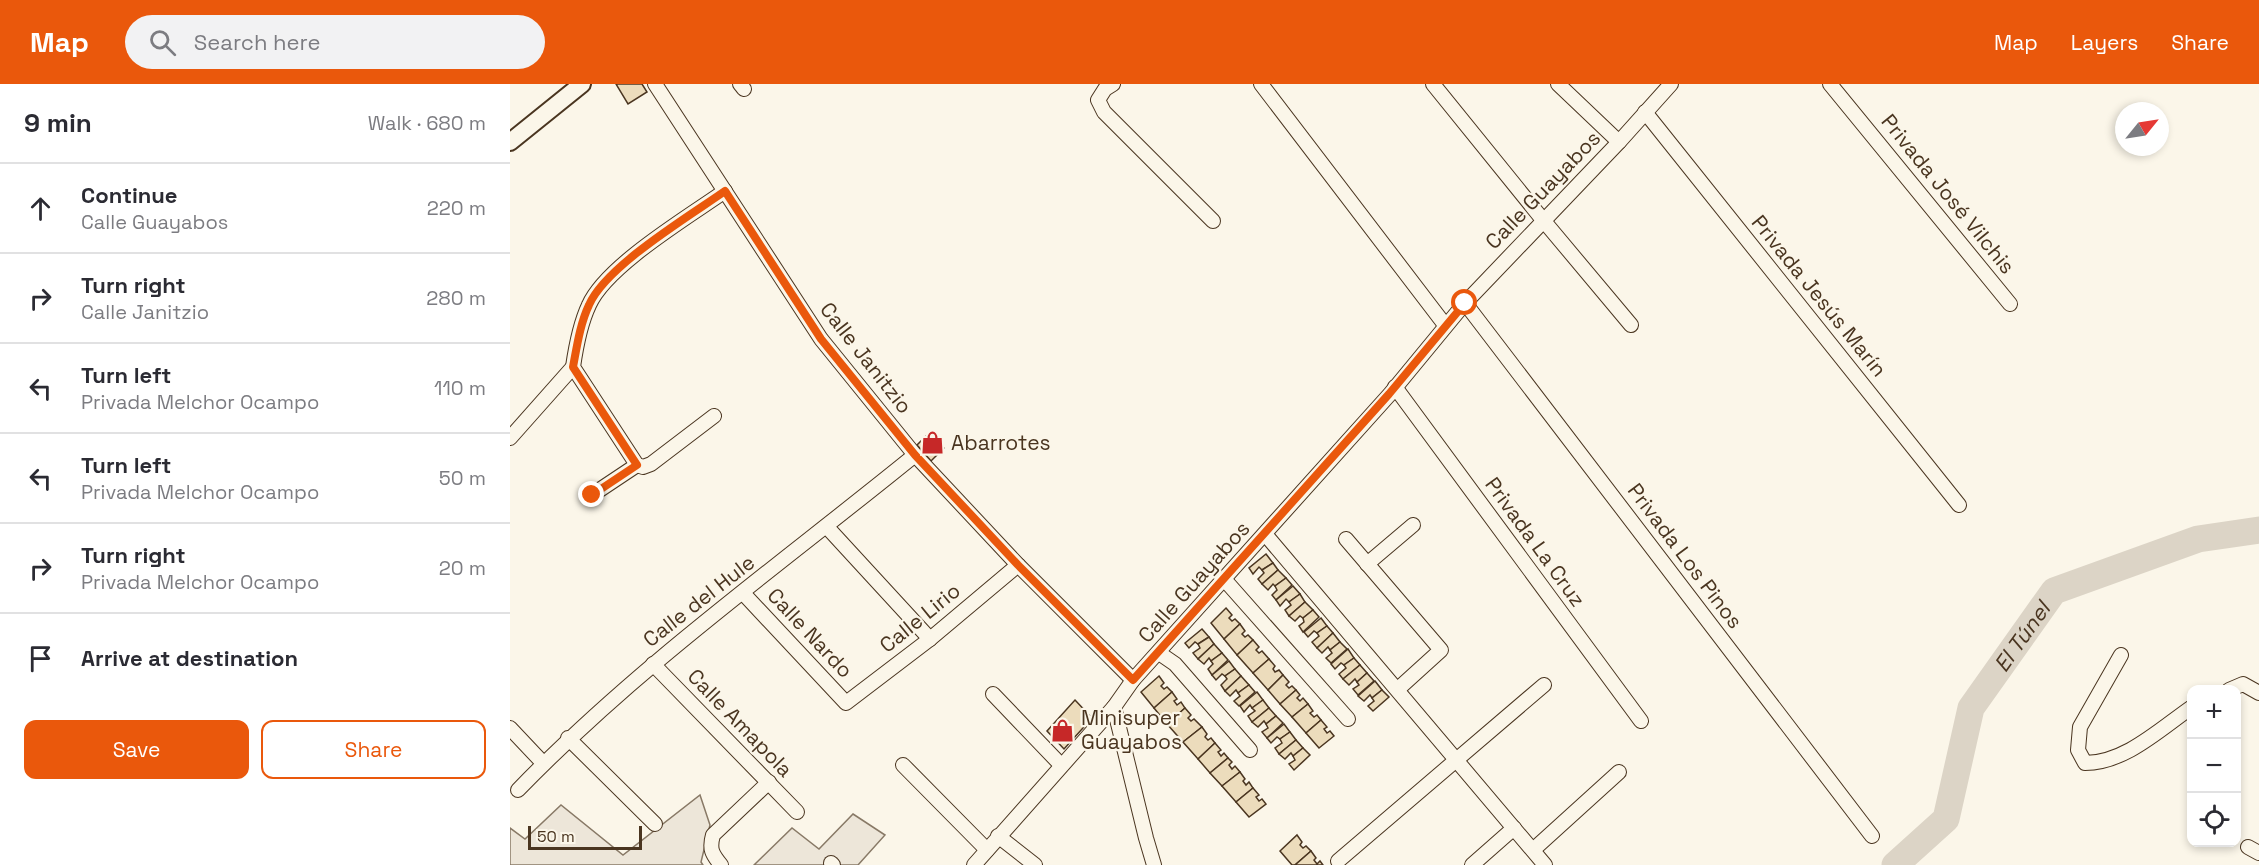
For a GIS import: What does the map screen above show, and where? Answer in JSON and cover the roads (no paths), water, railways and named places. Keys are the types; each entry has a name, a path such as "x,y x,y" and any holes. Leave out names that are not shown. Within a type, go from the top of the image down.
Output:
{"street":[{"path":"510,142 582,84"},
{"name":"Calle Janitzio","path":"655,84 821,339 915,455 1018,565 1133,680"},
{"path":"1113,84 1105,89 1098,100 1104,112 1213,220"},
{"path":"1261,84 1445,325"},
{"path":"1433,84 1631,325"},
{"path":"1558,84 1619,142"},
{"name":"Calle Guayabos","path":"974,865 1114,706 1133,680 1395,387 1445,325 1671,84"},
{"name":"Privada José Vilchis","path":"1830,84 2010,304"},
{"name":"Privada Jesús Marín","path":"1646,112 1959,505"},
{"path":"510,438 573,367 581,327 590,303 616,269 725,191"},
{"name":"Privada Los Pinos","path":"1465,303 1872,836"},
{"path":"573,367 637,465 643,467 651,464 714,416"},
{"name":"Privada La Cruz","path":"1395,387 1641,721"},
{"name":"Calle del Hule","path":"518,789 568,738 653,664 915,455"},
{"path":"592,495 637,465"},
{"path":"1367,564 1413,525"},
{"path":"827,527 930,639"},
{"path":"1265,534 1545,865"},
{"path":"1346,539 1441,650 1398,689"},
{"name":"Calle Lirio","path":"846,703 930,639 1018,565"},
{"path":"1224,579 1348,719"},
{"name":"Calle Nardo","path":"743,593 846,703"},
{"path":"1159,653 1175,664 1250,750"},
{"path":"2121,655 2080,728 2078,750 2085,763 2101,763 2125,753 2187,710"},
{"name":"Calle Amapola","path":"653,664 797,812"},
{"path":"1338,861 1544,685"},
{"path":"2240,685 2259,693"},
{"path":"993,694 1061,765"},
{"path":"1114,706 1154,865"},
{"path":"510,728 543,763"},
{"path":"568,738 655,824"},
{"path":"903,765 987,850"},
{"path":"1533,850 1619,772"},
{"path":"721,865 712,854 710,846 713,836 769,782"},
{"path":"1472,865 1514,828"},
{"path":"998,836 1035,865"}],"waterway":[{"name":"El Túnel","path":"1895,865 1946,819 1971,708 2054,591 2198,539 2259,530"}],"place":[{"name":"Abarrotes","path":"933,443"},
{"name":"Minisuper Guayabos","path":"1063,730"}]}
